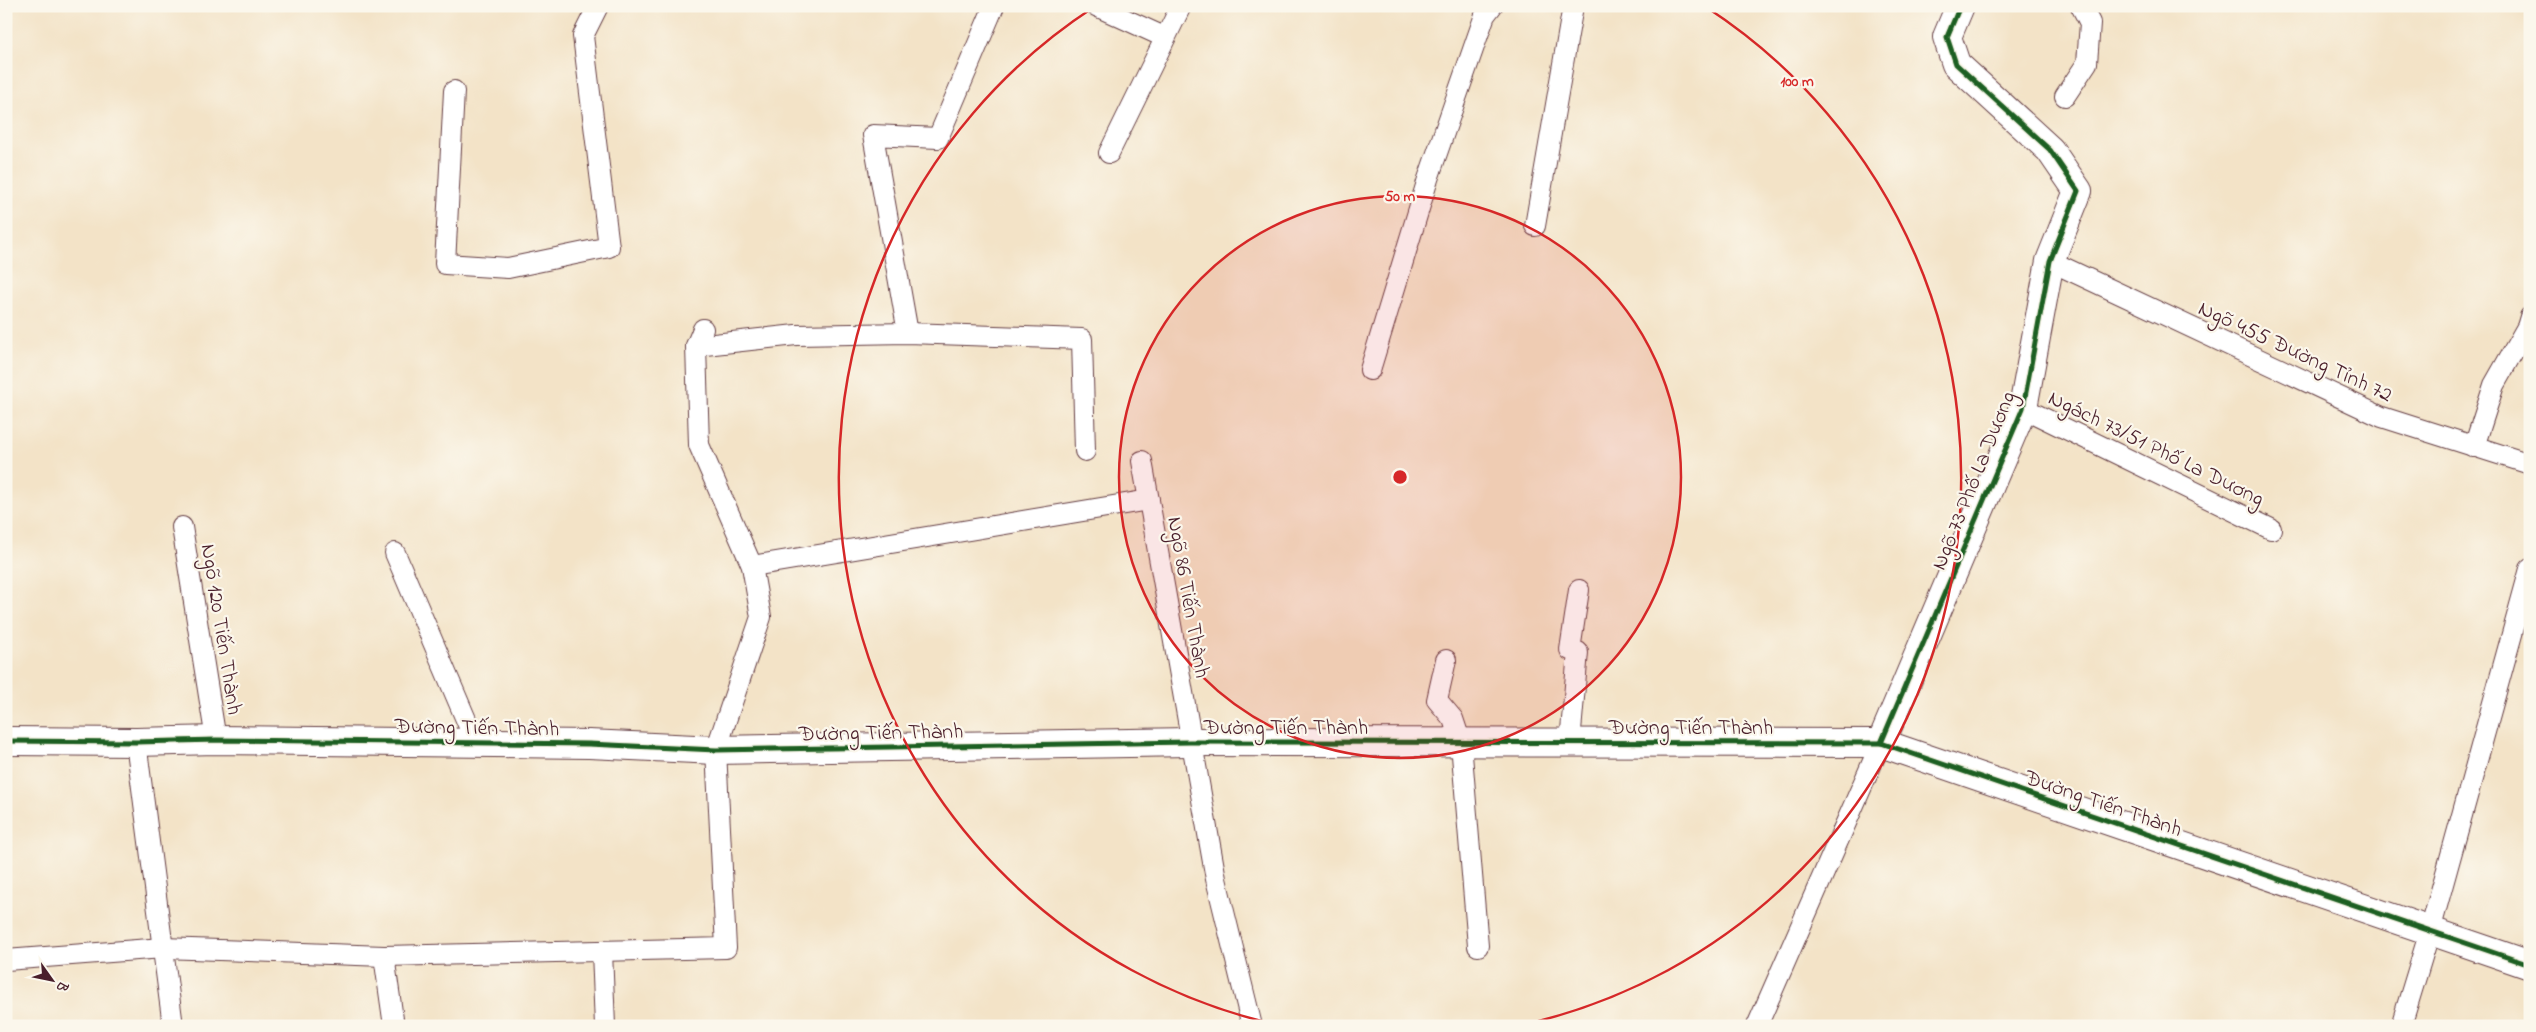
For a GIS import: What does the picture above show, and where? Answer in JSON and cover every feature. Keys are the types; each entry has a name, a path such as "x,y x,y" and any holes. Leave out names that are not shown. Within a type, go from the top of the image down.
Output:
{"street":[{"name":"Ngõ 73 Phố La Dương","path":"1881,743 2023,408 2050,261 2078,191 2050,150 1956,64 1947,37 1960,6"},
{"name":"Đường Tiến Thành","path":"6,742 216,740 589,744 716,750 1190,742 1881,743 2530,965"}],"lane":[{"path":"454,91 445,264 508,268 609,247 583,36 598,6"},
{"path":"908,333 873,135 938,138 994,6"},
{"path":"1096,6 1164,37"},
{"path":"1109,153 1164,37 1181,6"},
{"path":"1370,370 1428,179 1486,15 1492,6"},
{"path":"1536,226 1573,6"},
{"path":"2065,96 2087,63 2090,23 2081,6"},
{"name":"Ngõ 455 Đường Tỉnh 72","path":"2050,261 2382,417 2530,464"},
{"path":"2474,447 2494,385 2527,327 2530,317"},
{"path":"6,960 163,948 384,956 726,948 716,750 761,617 752,566 699,445 699,337 908,333 1082,339 1086,451"},
{"name":"Ngách 73/51 Phố La Dương","path":"2023,408 2271,530"},
{"name":"Ngõ 86 Tiến Thành","path":"1142,461 1190,742 1216,879 1252,1026"},
{"path":"752,566 1149,500"},
{"name":"Ngõ 120 Tiến Thành","path":"182,526 216,740"},
{"path":"396,554 476,743"},
{"path":"2401,1026 2430,931 2530,569"},
{"path":"1570,742 1578,652 1570,650 1579,590"},
{"path":"1446,660 1437,700 1453,719 1461,743 1478,946"},
{"path":"136,742 173,1026"},
{"path":"1757,1026 1881,743"},
{"path":"602,951 605,1026"},
{"path":"384,956 394,1026"}],"cycle path":[{"path":"1881,743 2023,408 2050,261 2078,191 2050,150 1956,64 1947,37 1960,6"},
{"path":"6,741 136,742 216,740 589,744 716,750 1190,742 1881,743 2530,965"}]}
